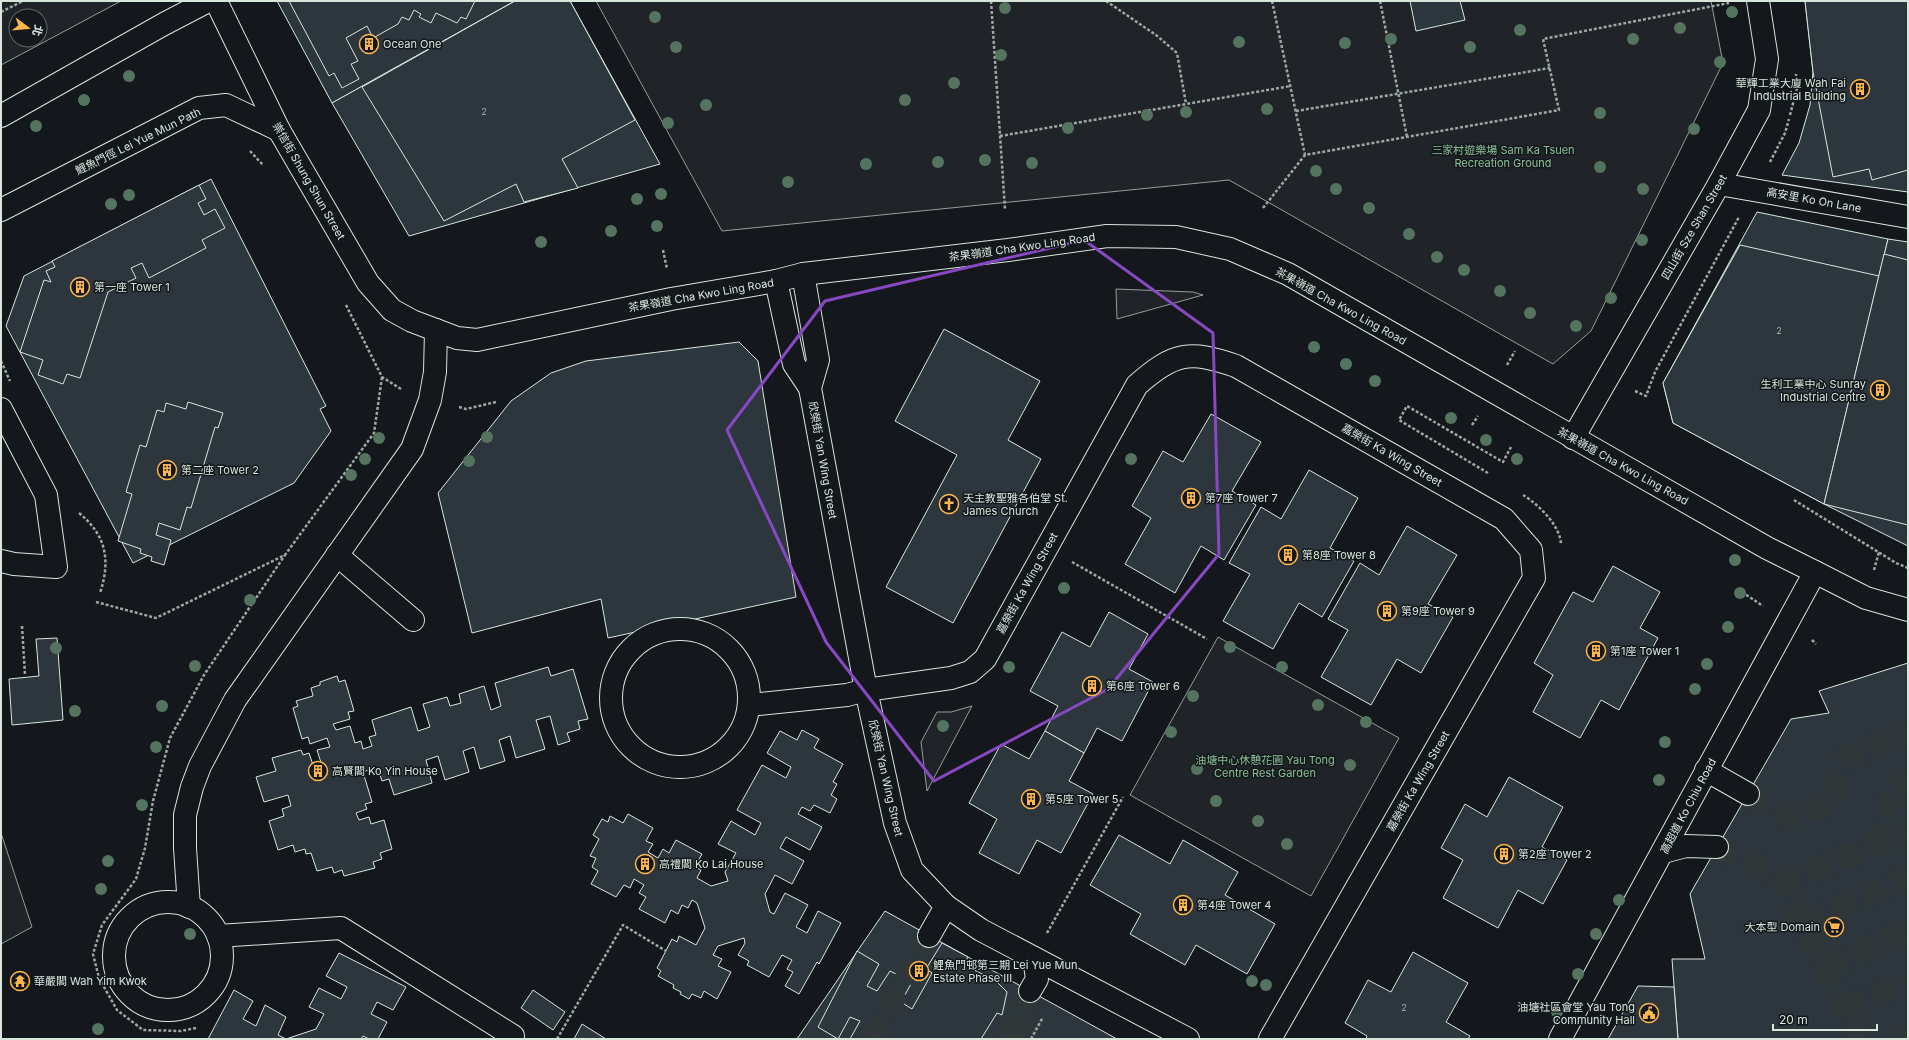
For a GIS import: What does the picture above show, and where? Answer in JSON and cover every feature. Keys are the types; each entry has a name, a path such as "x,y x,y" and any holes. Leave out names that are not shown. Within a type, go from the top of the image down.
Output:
{"street":[{"path":"1,116 164,24 208,1"},
{"name":"崇信街 Shung Shun Street","path":"216,1 279,130 368,283 392,310 436,330"},
{"name":"四山街 Sze Shan Street","path":"1573,438 1719,184 1759,110 1767,59 1758,1"},
{"name":"鯉魚門徑 Lei Yue Mun Path","path":"1,210 199,108 226,105 279,130"},
{"name":"高安里 Ko On Lane","path":"1719,184 1908,217"},
{"name":"茶果嶺道 Cha Kwo Ling Road","path":"436,330 457,338 477,340 671,299 776,281 803,274 1008,250 1107,236 1176,237 1230,249 1288,274 1767,548 1866,598 1908,610"},
{"name":"欣榮街 Yan Wing Street","path":"803,274 818,360 810,388"},
{"name":"欣榮街 Yan Wing Street","path":"776,281 794,364 810,388 866,690 895,823 912,870 946,906 981,930 1188,1039"},
{"path":"189,907 185,848 185,815 192,787 200,766 235,700 412,449 430,400 435,372 436,330"},
{"name":"嘉榮街 Ka Wing Street","path":"750,705 847,696 866,690 951,678 970,672 985,659 1137,385 1155,369 1180,356 1210,357 1236,366 1504,519 1531,550 1534,578 1270,1039"},
{"path":"1,409 46,495 56,567 14,564 1,561"},
{"path":"337,555 413,620"},
{"name":"高超道 Ko Chiu Road","path":"1560,1039 1815,572"},
{"path":"679,628 703,631 723,643 739,660 748,682 750,705 744,727 732,745 714,760 693,767 670,768 649,761 631,748 622,736 618,729 611,707 612,684 620,662 636,644 656,632 679,628"},
{"path":"1706,770 1748,794"},
{"path":"1663,852 1686,846 1717,847 1678,822"},
{"path":"170,902 189,907 199,912 210,922 218,936 222,953 220,972 212,988 198,1001 181,1008 163,1011 146,1006 130,995 119,980 114,963 115,944 122,927 135,913 151,905 170,902"},
{"path":"929,936 946,906"},
{"path":"218,936 341,928 513,1036"},
{"path":"1030,991 1037,979 1034,958"}],"path":[{"path":"1,12 23,1"},
{"path":"992,1 1005,209"},
{"path":"1106,1 1156,35 1177,53 1186,104"},
{"path":"1272,1 1291,86 1304,155"},
{"path":"1380,1 1407,136"},
{"path":"1264,208 1304,155 1558,110 1543,39 1734,2"},
{"path":"1296,111 1550,68"},
{"path":"1000,136 1291,86"},
{"path":"1646,396 1655,372 1755,190"},
{"path":"96,602 156,618 285,555 374,433 382,377"},
{"path":"1399,420 1407,406 1503,462 1511,448"},
{"path":"1794,500 1896,563 1908,568"},
{"path":"1067,560 1207,639"},
{"path":"22,626 26,675"},
{"path":"1045,936 1123,797"},
{"path":"556,1039 624,925 666,951"}],"highlighted area":[{"path":"1084,240 1213,333 1219,554 1108,689 934,781 826,642 727,430 825,301"}],"green space":[{"path":"1,1 121,1 48,40 48,8 8,8 8,48 33,48 1,65"},
{"name":"三家村遊樂場 Sam Ka Tsuen Recreation Ground","path":"596,1 1711,1 1723,63 1591,331 1553,364 1229,180 722,231"},
{"path":"1116,289 1193,292 1203,295 1117,319"},
{"name":"油塘中心休憩花園 Yau Tong Centre Rest Garden","path":"1218,637 1399,738 1311,896 1130,795"},
{"path":"972,706 927,791 921,742 937,712 951,712"},
{"path":"1,833 32,927 1,944"}],"building":[{"name":"Ocean One","path":"277,1 515,1 332,103"},
{"path":"289,1 475,1 466,19 461,17 457,23 436,13 431,23 419,17 421,14 414,10 409,20 402,17 398,24 373,38 367,26 346,38 358,61 351,64 359,79 342,88 334,73 329,76"},
{"path":"515,1 570,1 660,164 409,236 332,103"},
{"path":"515,1 570,1 635,120 562,159 578,188 524,202 516,184 444,221 362,87"},
{"path":"1410,1 1460,1 1465,20 1416,31"},
{"name":"華輝工業大廈 Wah Fai Industrial Building","path":"1805,1 1908,1 1908,192 1782,175 1799,143 1810,105 1813,72"},
{"name":"華輝工業大廈 Wah Fai Industrial Building","path":"1805,1 1908,1 1908,170 1872,180 1869,169 1833,177 1813,72"},
{"path":"211,179 326,406 320,409 331,431 294,483 133,563 6,326 24,276"},
{"name":"第一座 Tower 1","path":"199,185 206,199 198,203 204,215 215,209 225,228 202,240 206,248 149,278 142,263 131,268 136,278 108,292 80,378 67,374 63,384 38,375 43,360 20,352 44,280 51,282 46,271 55,267 52,261"},
{"path":"1757,212 1888,239 1824,504 1673,423 1663,383"},
{"name":"生利工業中心 Sunray Industrial Centre","path":"1888,239 1908,242 1908,546 1824,504"},
{"path":"1740,245 1879,276 1824,504 1673,423 1663,383"},
{"name":"生利工業中心 Sunray Industrial Centre","path":"1884,254 1908,260 1908,525 1824,504"},
{"path":"944,329 1040,381 1008,440 1041,459 953,623 886,587 957,455 895,421"},
{"path":"739,342 758,361 796,597 608,638 601,599 472,633 438,493 511,401 551,373 586,361"},
{"name":"第二座 Tower 2","path":"188,402 223,413 218,428 215,427 191,508 187,507 180,530 159,523 156,535 171,540 164,565 151,561 152,557 140,553 141,549 118,541 132,494 126,492 140,445 146,447 157,410 164,412 166,403 186,409"},
{"name":"第7座 Tower 7","path":"1211,414 1261,442 1232,491 1256,505 1224,560 1201,546 1175,593 1125,564 1151,518 1132,506 1163,451 1183,462"},
{"name":"第8座 Tower 8","path":"1309,470 1358,498 1330,548 1354,561 1322,617 1299,603 1273,649 1223,621 1250,574 1229,563 1261,507 1281,519"},
{"name":"第9座 Tower 9","path":"1407,526 1457,555 1428,604 1453,617 1421,673 1397,659 1371,705 1321,677 1348,630 1328,619 1360,563 1379,575"},
{"name":"第1座 Tower 1","path":"1613,566 1660,592 1640,628 1658,638 1619,710 1601,700 1580,738 1533,712 1553,675 1534,663 1573,592 1593,602"},
{"name":"第6座 Tower 6","path":"1109,612 1148,634 1129,669 1153,682 1122,741 1097,728 1084,753 1045,731 1058,706 1030,691 1062,632 1090,647"},
{"path":"57,638 63,720 12,725 9,679 39,676 36,639"},
{"path":"1908,663 1908,1039 1678,1039 1672,959 1705,959 1690,894 1791,719 1829,713 1819,691"},
{"name":"高賢閣 Ko Yin House","path":"548,667 551,676 573,669 588,719 578,721 580,729 567,733 570,741 558,745 550,716 536,720 545,749 516,758 510,736 499,740 505,761 480,769 474,747 463,751 469,772 445,780 438,756 426,760 432,783 394,795 389,779 382,781 379,772 372,774 371,769 363,772 372,802 365,804 367,809 356,813 359,820 369,817 371,824 384,820 392,849 380,853 382,859 373,862 375,868 344,876 342,870 334,873 332,867 317,871 311,853 306,854 305,849 295,852 293,845 278,850 269,821 284,816 282,809 291,806 288,795 264,802 256,777 276,771 272,758 301,750 303,755 309,753 315,771 323,769 317,750 330,747 327,738 310,744 308,737 302,739 293,708 298,706 296,701 313,696 311,688 320,685 320,682 337,676 339,682 345,680 354,711 348,712 350,719 333,724 336,730 350,726 355,743 361,741 363,749 372,746 369,737 376,735 372,720 411,707 418,731 430,727 423,704 447,697 450,706 461,703 459,694 484,686 491,710 501,706 495,683"},
{"name":"高禮閣 Ko Lai House","path":"802,730 819,739 814,748 843,764 833,782 837,784 831,795 837,799 830,813 814,805 810,811 802,807 798,814 822,827 810,850 786,837 780,848 804,861 792,884 775,875 765,894 770,912 774,914 785,893 808,905 796,927 807,933 818,911 841,923 819,964 817,962 799,994 785,986 793,972 787,969 792,960 782,955 769,977 747,965 749,961 738,955 745,943 744,938 718,946 713,955 722,959 718,966 731,972 717,999 704,991 701,998 692,994 689,999 680,994 681,992 673,988 674,985 658,976 661,971 657,968 672,939 677,942 679,936 696,945 705,928 697,903 692,900 688,908 682,905 678,914 671,910 665,923 639,909 646,897 639,893 644,885 634,879 630,888 624,885 616,897 591,884 598,871 592,867 596,858 590,856 599,839 593,835 602,819 608,822 610,816 623,823 628,814 653,828 646,841 653,844 648,852 658,858 663,849 669,853 676,840 702,854 695,867 701,870 697,878 711,886 728,881 725,872 736,853 718,844 731,821 755,835 761,823 737,810 762,765 786,778 791,767 767,753 780,731 797,740"},
{"name":"第5座 Tower 5","path":"1045,731 1084,753 1069,781 1093,794 1061,853 1037,840 1019,874 979,853 997,819 969,803 1001,744 1029,759"},
{"name":"第2座 Tower 2","path":"1509,777 1563,807 1542,847 1567,860 1543,904 1518,890 1498,928 1443,898 1463,860 1441,848 1465,804 1487,817"},
{"name":"第4座 Tower 4","path":"1119,835 1170,864 1183,840 1238,872 1225,895 1275,924 1247,974 1196,945 1185,965 1130,934 1141,914 1090,885"},
{"name":"鯉魚門邨第三期 Lei Yue Mun Estate Phase III","path":"885,911 968,957 1117,1039 797,1039"},
{"path":"942,943 968,957 964,964 998,983 1007,992 1002,1015 997,1013 981,1039 850,1039 860,1021 850,1017 838,1039 818,1027 857,951 879,964 867,986 877,991 890,971 912,982 901,1002 912,1009 932,973 926,969"},
{"path":"1413,952 1468,983 1446,1022 1470,1036 1468,1039 1366,1039 1367,1036 1345,1023 1368,980 1391,992"},
{"path":"339,953 406,987 393,1010 377,1002 371,1014 387,1022 378,1039 369,1039 363,1036 361,1039 286,1039 316,1029 324,1014 309,1007 319,988 341,999 347,987 326,976"},
{"name":"油塘社區會堂 Yau Tong Community Hall","path":"1638,986 1674,987 1678,1039 1608,1039"},
{"path":"234,990 253,1001 243,1019 256,1026 265,1005 286,1017 278,1035 286,1039 208,1039"},
{"path":"533,990 565,1012 553,1030 521,1008"},
{"path":"582,1024 606,1039 574,1039"}],"tunnel":[{"path":"1748,794 1792,817 1799,817 1832,801 1848,757 1908,731"},
{"path":"1874,846 1879,839 1897,784 1908,779"},
{"path":"1717,847 1778,876 1788,879 1822,867 1908,832"},
{"path":"1778,876 1783,881 1859,1039"},
{"path":"1803,922 1908,878"},
{"path":"1824,967 1908,930"},
{"path":"872,1039 929,936"},
{"path":"1846,1010 1908,981"},
{"path":"1004,1039 1030,991"},
{"path":"1013,1024 1041,1039"},
{"path":"1901,1039 1908,1036"}],"place":[{"name":"Ocean One","path":"369,44"},
{"name":"華輝工業大廈 Wah Fai Industrial Building","path":"1860,89"},
{"name":"第一座 Tower 1","path":"80,287"},
{"name":"生利工業中心 Sunray Industrial Centre","path":"1880,390"},
{"name":"第二座 Tower 2","path":"167,470"},
{"name":"第7座 Tower 7","path":"1191,498"},
{"name":"天主教聖雅各伯堂 St. James Church","path":"949,504"},
{"name":"第8座 Tower 8","path":"1288,555"},
{"name":"第9座 Tower 9","path":"1387,611"},
{"name":"第1座 Tower 1","path":"1596,651"},
{"name":"第6座 Tower 6","path":"1092,686"},
{"name":"高賢閣 Ko Yin House","path":"318,771"},
{"name":"第5座 Tower 5","path":"1031,799"},
{"name":"第2座 Tower 2","path":"1504,854"},
{"name":"高禮閣 Ko Lai House","path":"645,864"},
{"name":"第4座 Tower 4","path":"1183,905"},
{"name":"大本型 Domain","path":"1834,927"},
{"name":"鯉魚門邨第三期 Lei Yue Mun Estate Phase III","path":"919,971"},
{"name":"華嚴閣 Wah Yim Kwok","path":"20,981"},
{"name":"油塘社區會堂 Yau Tong Community Hall","path":"1649,1013"}]}
